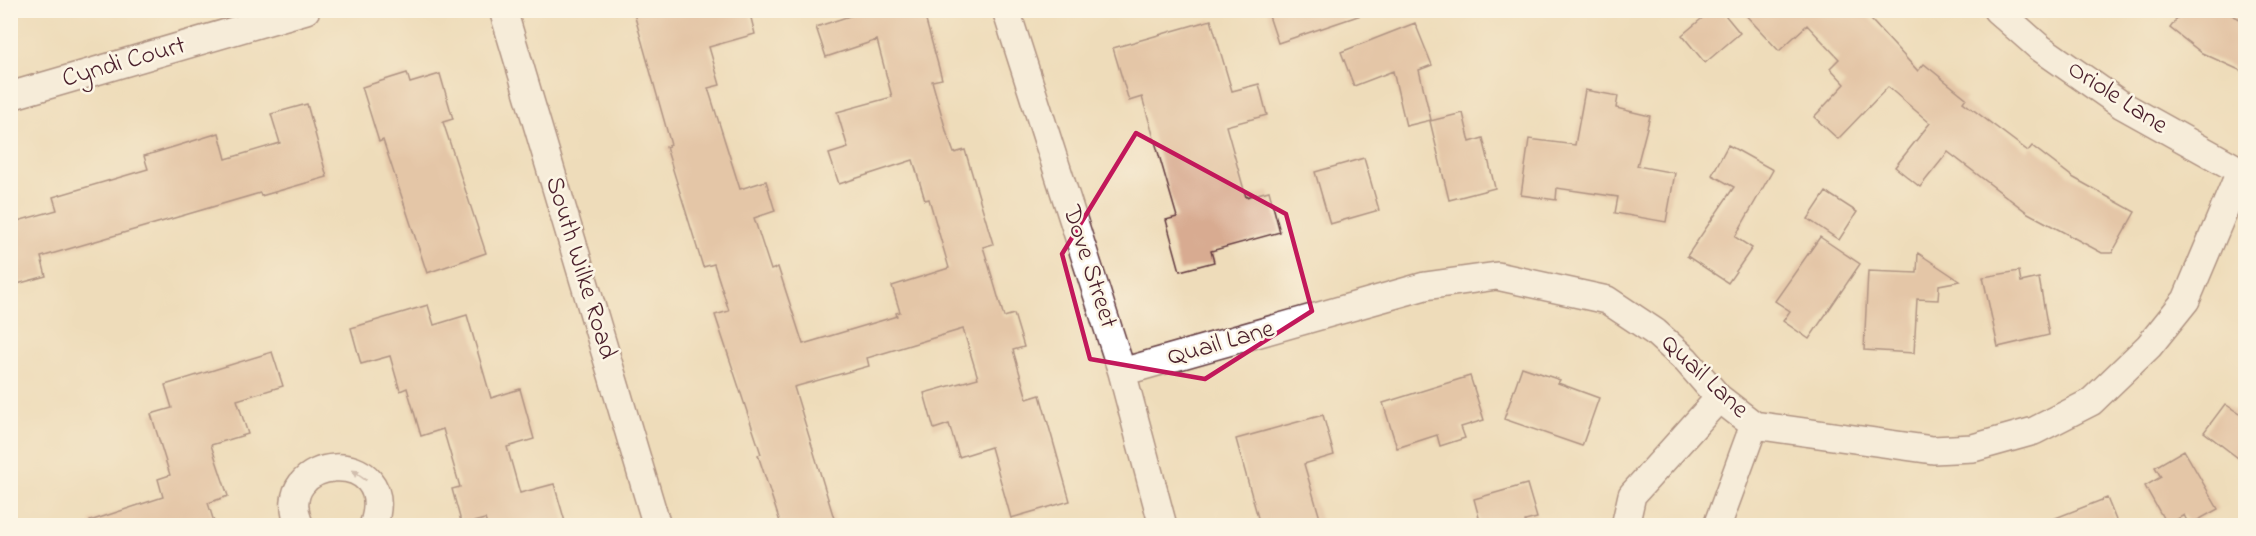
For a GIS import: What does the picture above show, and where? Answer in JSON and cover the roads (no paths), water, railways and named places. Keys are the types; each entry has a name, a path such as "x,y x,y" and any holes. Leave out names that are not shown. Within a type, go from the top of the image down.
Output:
{"street":[{"name":"Cyndi Court","path":"10,96 306,10"},
{"name":"South Wilke Road","path":"503,10 657,525"},
{"name":"Dove Street","path":"1006,10 1122,372 1163,525"},
{"name":"Oriole Lane","path":"1997,10 2039,47 2122,105 2243,173"},
{"name":"Quail Lane","path":"1122,372 1425,286 1497,276 1607,300 1655,332 1686,360 1719,398 1754,424 1933,450 1973,448 2034,432 2091,402 2149,346 2186,300 2243,173"},
{"path":"1625,525 1632,495 1719,398"},
{"path":"1717,525 1754,424"},
{"path":"300,525 296,503 299,490 307,479 319,470 344,466 356,471 373,489 377,502 373,525"}]}
